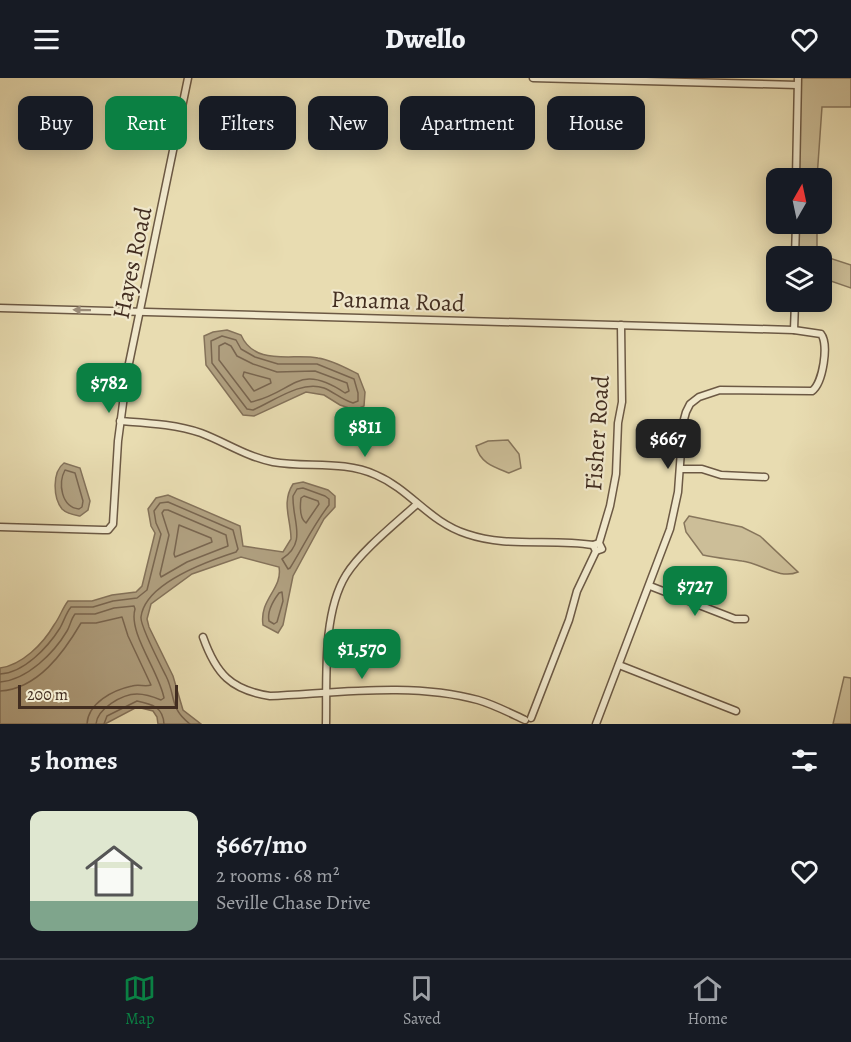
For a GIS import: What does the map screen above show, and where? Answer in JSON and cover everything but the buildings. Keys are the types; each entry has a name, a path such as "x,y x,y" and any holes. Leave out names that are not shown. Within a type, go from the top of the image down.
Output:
{"street":[{"name":"Hayes Road","path":"0,527 103,530 111,527 115,519 120,421 127,373 188,78"},
{"path":"533,78 797,81 796,168"},
{"name":"Panama Road","path":"0,308 794,330 817,333 824,338 821,379 817,388 807,392 720,390 699,397 690,404 683,423 681,469"},
{"path":"794,330 795,312"},
{"name":"Fisher Road","path":"528,721 569,620 577,591 610,506 616,474 618,423 622,402 621,325"},
{"path":"120,421 184,428 274,462 360,469 399,488 441,523 465,534 500,541 596,546"},
{"path":"596,724 670,529 681,469 702,469 721,475 765,477"},
{"path":"326,724 329,625 338,591 346,574 358,560 417,504"},
{"path":"650,586 735,619 745,619"},
{"path":"203,637 209,656 217,669 239,688 270,696 404,690 438,692 479,700 528,721"},
{"path":"619,665 736,711"}],"shaded area":[{"path":"800,78 851,78 851,107 822,107 818,168 799,168"},
{"path":"798,234 817,234 817,246 798,246"},
{"path":"832,259 851,265 851,288 832,281"},
{"path":"508,440 519,454 521,468 509,473 484,460 476,446 488,441"},
{"path":"689,516 742,527 760,536 798,572 777,573 749,562 703,555 686,532 684,523"},
{"path":"844,677 851,678 851,724 833,724"}],"water":[{"path":"227,330 241,335 247,345 265,355 323,359 358,374 365,392 364,406 355,410 340,405 324,395 306,392 254,416 243,415 206,365 204,336"},
{"path":"64,463 80,468 90,501 88,510 80,516 64,511 57,498 55,485 57,472"},
{"path":"303,482 328,490 335,496 335,507 324,519 293,576 283,625 278,633 263,625 263,616 267,601 278,582 279,567 241,557 192,574 151,604 147,619 149,627 173,676 183,710 201,724 158,724 153,711 137,707 105,724 0,724 0,668 16,663 38,646 68,601 92,601 112,595 136,592 142,586 155,533 151,526 148,509 156,498 168,495 240,526 243,546 283,552 291,539 287,504 289,491 293,484"}]}
